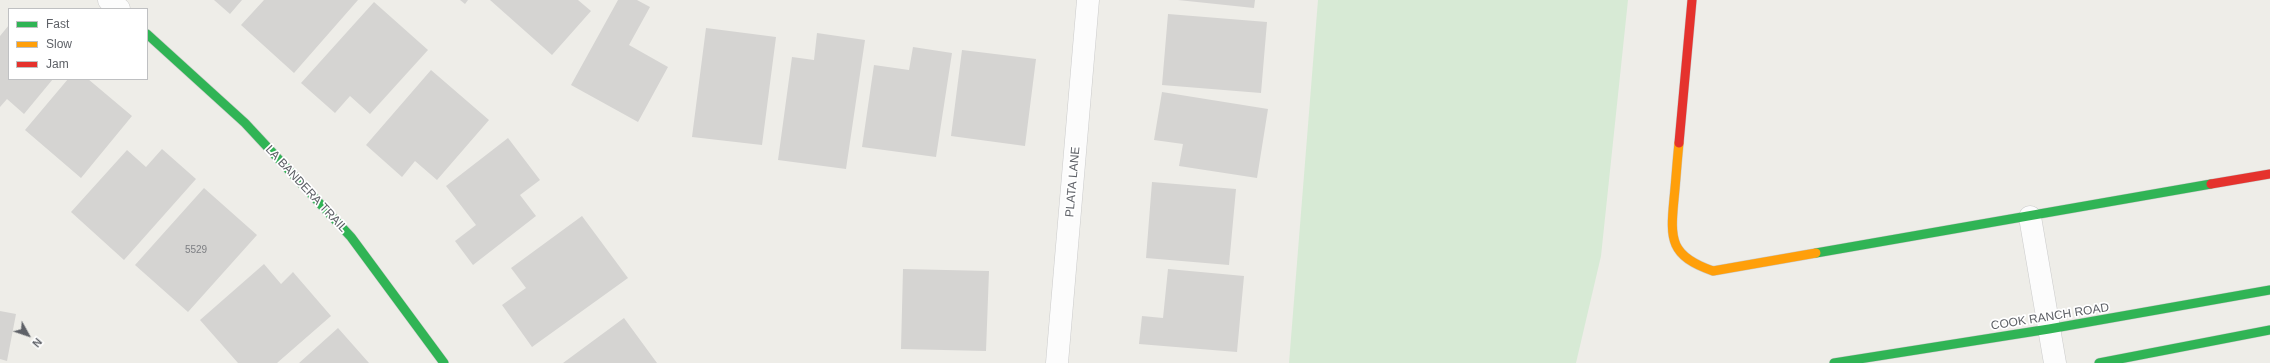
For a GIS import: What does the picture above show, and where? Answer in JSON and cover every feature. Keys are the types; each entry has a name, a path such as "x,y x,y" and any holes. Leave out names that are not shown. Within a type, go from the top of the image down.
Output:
{"street":[{"path":"109,0 118,8"},
{"name":"PLATA LANE","path":"1057,363 1088,0"},
{"path":"1692,0 1671,230 1674,244 1697,266 1712,271 1729,270 2270,174"},
{"name":"LA BANDERA TRAIL","path":"148,35 245,123 352,237 444,363"},
{"path":"2030,217 2055,363"},
{"name":"COOK RANCH ROAD","path":"1834,363 2050,329 2270,290"},
{"path":"2099,363 2270,330"}],"green space":[{"path":"1318,0 1628,0 1601,256 1576,363 1289,363"}],"building":[{"path":"214,0 242,0 230,14"},
{"path":"264,0 358,0 294,73 241,25"},
{"path":"460,0 468,0 465,4"},
{"path":"490,0 578,0 591,11 552,55"},
{"path":"618,0 637,0 650,7 629,45 668,67 638,122 571,85"},
{"path":"1178,0 1255,0 1254,8"},
{"path":"374,2 428,50 370,114 350,96 335,113 301,83"},
{"path":"1168,14 1267,22 1261,93 1162,85"},
{"path":"8,26 8,80 52,80 24,114 7,99 0,107 0,36"},
{"path":"706,28 776,37 762,145 692,137"},
{"path":"817,33 865,40 846,169 778,160 792,57 814,60"},
{"path":"913,47 952,53 936,157 862,147 874,65 909,70"},
{"path":"962,50 1036,59 1025,146 951,136"},
{"path":"431,70 489,120 437,180 415,161 402,177 366,145"},
{"path":"67,80 89,80 132,116 81,178 25,130"},
{"path":"1162,92 1268,109 1257,178 1179,166 1183,144 1154,140"},
{"path":"508,138 540,180 520,195 536,216 473,265 455,241 476,225 446,186"},
{"path":"162,149 196,179 124,260 71,212 127,150 146,167"},
{"path":"1152,182 1236,189 1229,265 1146,258"},
{"path":"204,188 257,235 188,312 135,265"},
{"path":"582,216 628,278 532,347 502,305 526,288 511,268"},
{"path":"264,264 281,284 293,272 331,316 277,363 238,363 200,320"},
{"path":"903,269 989,271 986,351 901,349"},
{"path":"1168,269 1244,276 1237,352 1139,344 1142,316 1163,318"},
{"path":"0,311 16,314 7,361 0,359"},
{"path":"624,318 657,363 563,363"},
{"path":"338,328 369,363 299,363"}],"traffic: fast":[{"path":"148,35 245,123 351,237 444,363"},
{"path":"1816,253 2211,184"},
{"path":"1834,363 2049,329 2270,290"},
{"path":"2099,363 2270,330"}],"traffic: slow":[{"path":"1679,143 1672,225 1676,245 1688,259 1713,271 1816,253"}],"traffic: jam":[{"path":"1679,143 1692,0"},
{"path":"2211,184 2270,174"}]}
